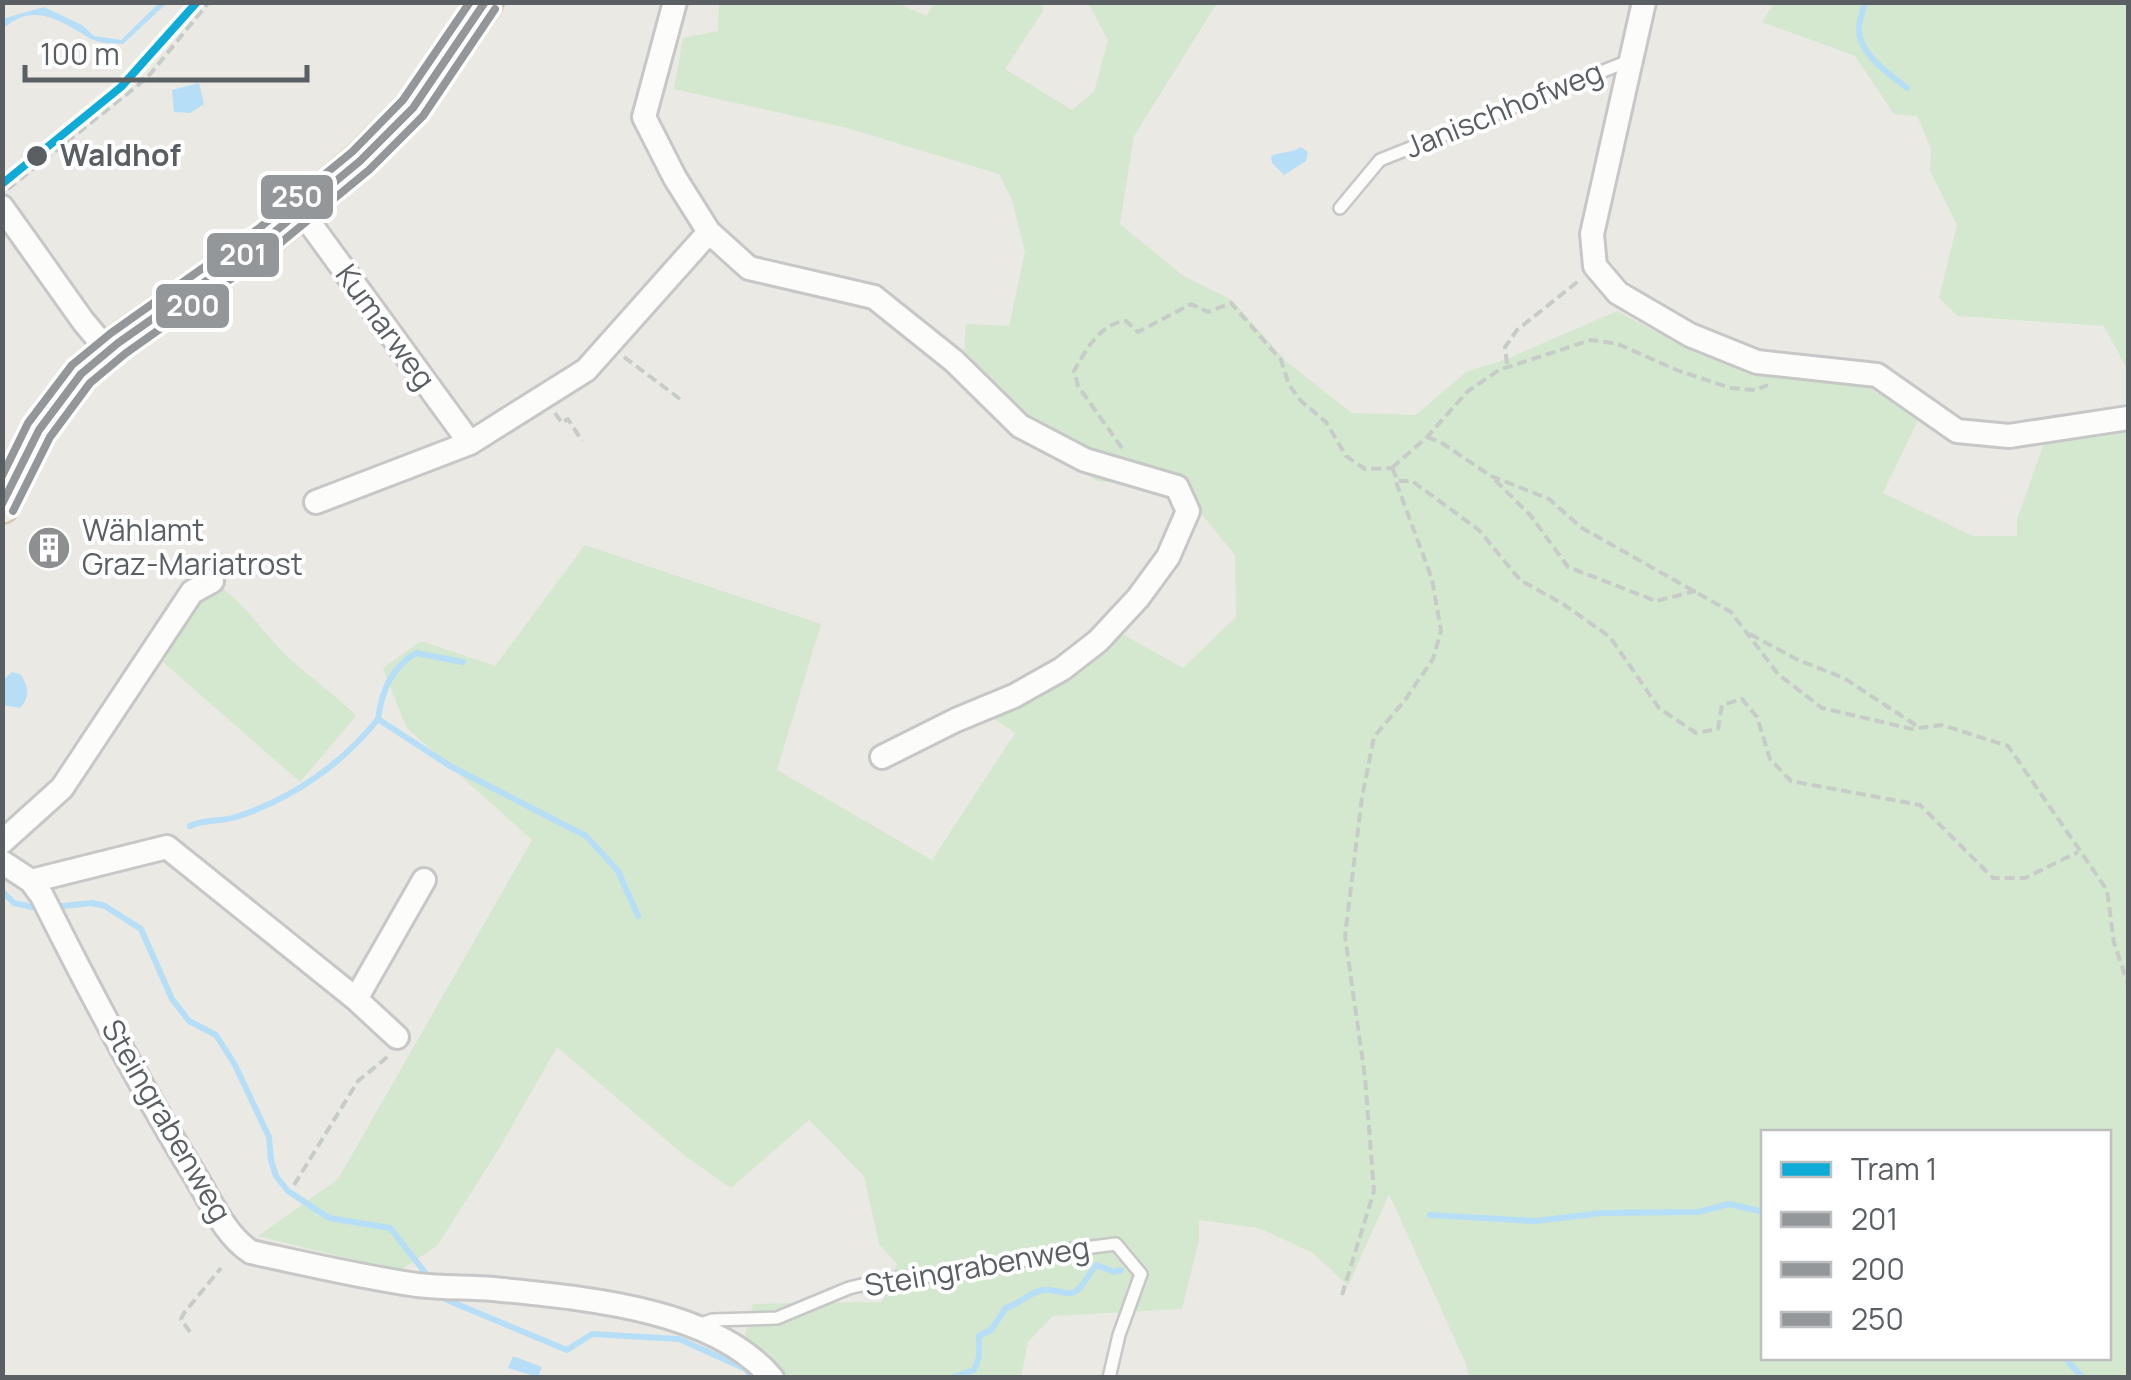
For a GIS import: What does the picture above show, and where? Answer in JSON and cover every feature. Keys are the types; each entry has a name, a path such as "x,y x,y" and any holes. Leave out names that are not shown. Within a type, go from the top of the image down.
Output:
{"main road":[{"path":"2,505 38,430 81,374 301,212 360,161 413,108 486,2"}],"street":[{"path":"675,2 644,117 708,232 749,268 874,297 954,362 1020,426 1085,460 1178,486 1188,511 1168,557 1138,598 1098,641 1062,669 1014,696 882,757"},
{"name":"Janischhofweg","path":"1597,268 1592,234 1644,2"},
{"path":"2,207 108,351"},
{"name":"Kumarweg","path":"301,212 470,442"},
{"path":"316,502 470,442 586,370 708,232"},
{"path":"1597,268 1618,293 1690,335 1757,362 1876,375 1957,431 2009,436 2128,418"},
{"path":"2,842 62,788 192,592 212,581"},
{"path":"36,889 166,847 356,998 397,1036"},
{"name":"Steingrabenweg","path":"2,862 36,889 170,1135 243,1247 260,1254 438,1286 491,1289 648,1311 697,1326 758,1364 772,1378"},
{"path":"356,998 424,880"}],"lane":[{"name":"Janischhofweg","path":"1340,208 1380,160 1631,60"},
{"name":"Steingrabenweg","path":"697,1326 712,1320 776,1318 849,1288 886,1279 974,1273 1060,1251 1116,1244 1141,1274 1119,1334 1110,1378"}],"path":[{"path":"2,197 147,78 208,2"},
{"path":"1507,367 1505,347 1517,330 1597,268"},
{"path":"1144,477 1093,409 1078,386 1074,371 1093,340 1113,322 1126,322 1138,332 1190,304 1208,312 1231,304 1281,360 1289,385 1301,401 1326,422 1346,456 1365,469 1392,468 1427,437 1468,390 1507,367 1591,340 1618,344 1679,371 1731,388 1755,390 1793,377 1804,367"},
{"path":"608,346 680,399"},
{"path":"544,396 562,423 568,420 582,442"},
{"path":"1427,437 1491,476 1549,499 1582,528 1732,612 1778,674 1822,708 1912,729 1942,725 2008,746 2107,890 2114,943 2128,984"},
{"path":"1392,468 1398,481 1412,481 1479,530 1520,580 1610,636 1658,708 1696,734 1718,730 1722,706 1742,699 1757,717 1770,758 1791,781 1920,805 1993,878 2025,878 2078,852"},
{"path":"1342,1295 1374,1191 1345,936 1362,798 1374,737 1433,658 1441,631 1432,579 1392,468"},
{"path":"1491,476 1531,516 1568,567 1656,601 1696,590"},
{"path":"1746,632 1796,659 1844,678 1920,728"},
{"path":"294,1185 358,1081 394,1050 397,1036"},
{"path":"190,1332 183,1325 184,1312 220,1268"}],"green space":[{"path":"719,3 897,3 926,16 934,3 1042,3 1043,11 1005,69 1072,110 1094,92 1108,40 1088,3 1217,3 1134,136 1120,224 1182,275 1232,300 1288,363 1352,413 1416,415 1466,372 1507,359 1617,311 1689,349 1767,376 1804,367 1877,375 1870,388 1919,418 1883,493 1973,536 2017,536 2017,519 2045,441 2086,432 2128,406 2128,1377 1469,1377 1389,1194 1348,1286 1313,1253 1259,1228 1199,1220 1199,1240 1182,1309 1053,1316 1028,1342 1021,1377 747,1377 741,1351 753,1304 882,1302 897,1264 879,1244 864,1176 809,1120 731,1188 685,1156 557,1047 437,1246 399,1271 258,1236 338,1179 532,840 406,727 383,668 421,641 495,666 585,545 821,624 777,770 932,860 1015,733 988,714 1119,632 1183,668 1236,617 1235,555 1187,496 1152,487 1097,481 1048,449 964,350 966,324 1009,326 1025,252 1012,200 999,174 847,128 674,89 683,38 718,31"},
{"path":"1774,3 2128,3 2128,371 2104,326 1958,316 1939,298 1957,225 1930,170 1931,148 1917,116 1894,114 1855,56 1762,22"},
{"path":"212,581 244,608 290,659 356,716 300,782 163,662"}],"water":[{"path":"159,3 167,3 123,44 95,41 59,21 37,15 14,20 3,29 5,18 44,7 82,25 94,36 121,40"},
{"path":"199,83 204,104 190,113 174,112 172,90"},
{"path":"1301,147 1308,152 1306,161 1284,175 1272,163 1271,156"},
{"path":"12,672 20,674 27,687 20,708 3,705 3,680"},
{"path":"513,1356 542,1367 538,1377 508,1368"}],"waterway":[{"path":"1864,2 1859,26 1863,45 1875,62 1907,88"},
{"path":"378,719 389,681 416,653 463,662"},
{"path":"190,826 236,817 296,790 332,765 378,719 450,766 586,836 618,871 638,916"},
{"path":"2,891 14,903 41,909"},
{"path":"53,907 92,903 105,906 141,929 172,999 189,1021 216,1035 235,1065 269,1137 276,1176 288,1191 329,1218 390,1228 431,1280"},
{"path":"1430,1215 1535,1221 1602,1213 1698,1212 1729,1204 1761,1211"},
{"path":"951,1378 974,1370 979,1357 979,1336 991,1330 1006,1308 1043,1290 1073,1293 1097,1265 1114,1272 1121,1270"},
{"path":"442,1294 447,1300 567,1350 592,1334 679,1339 746,1369 752,1378"},
{"path":"2067,1360 2083,1378"}],"tram line":[{"name":"1","path":"2,184 121,87 197,2"}],"transit line":[{"name":"250","path":"2,476 28,423 72,365 258,229 352,152 403,100 470,2"},
{"name":"201","path":"2,504 39,430 81,374 118,343 266,239 360,161 413,108 485,2"},
{"name":"200","path":"13,511 50,437 90,383 273,249 369,170 423,116 495,9"}],"place":[{"name":"Waldhof","path":"37,156"},
{"name":"Wählamt Graz-Mariatrost","path":"49,548"}]}
